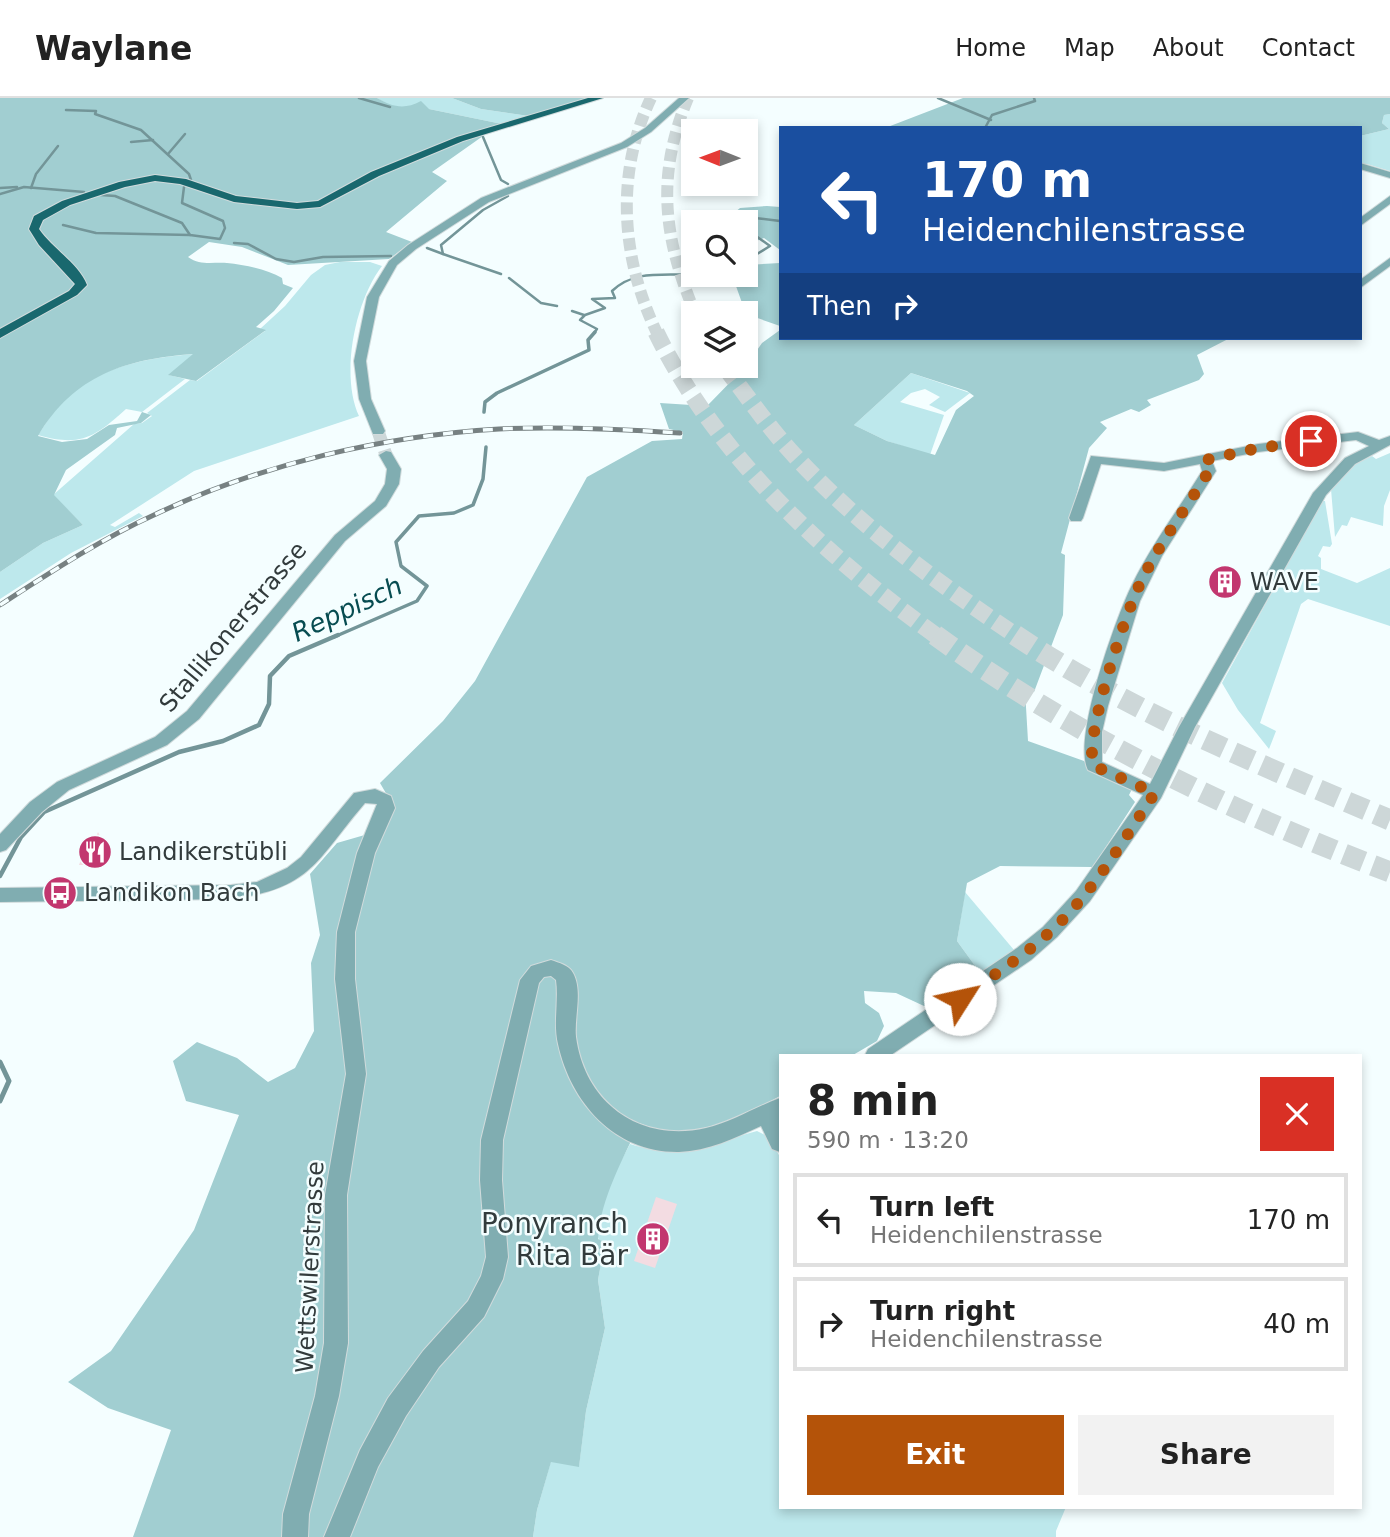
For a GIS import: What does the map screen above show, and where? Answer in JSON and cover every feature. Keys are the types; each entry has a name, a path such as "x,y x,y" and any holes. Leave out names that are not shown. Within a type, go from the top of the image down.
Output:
{"main road":[{"path":"0,334 73,293 80,285 78,278 43,243 34,229 38,218 58,206 130,182 155,178 182,181 234,199 297,206 314,205 328,201 383,171 460,139 598,98"}],"street":[{"path":"378,431 365,399 360,373 361,352 377,288 387,270 402,254 485,200 624,145 648,130 684,98"},
{"path":"1362,167 1390,175"},
{"path":"1362,221 1390,199"},
{"path":"1362,283 1390,261"},
{"path":"1076,519 1096,459 1164,467 1258,448 1337,438 1358,436 1384,442"},
{"path":"877,1054 925,1024 1050,932 1083,896 1155,793 1187,727 1315,500 1340,470 1384,442"},
{"name":"Stallikonerstrasse","path":"0,845 36,807 73,780 161,741 193,715 344,534 381,502 392,484 394,469 386,455"},
{"path":"1155,793 1103,772 1094,766 1091,754 1107,680 1137,589 1209,471 1205,460"},
{"name":"Wettswilerstrasse","path":"0,895 231,892 263,889 282,883 302,869 360,798 375,794 385,801 386,808 366,853 346,932 345,979 356,1074 335,1195 336,1343 327,1396 296,1514 295,1537"},
{"path":"337,1537 369,1459 392,1416 432,1359 476,1309 492,1279 497,1257 491,1180 492,1140 530,981 540,970 553,968 565,976 565,1032 579,1077 599,1109 629,1132 659,1140 688,1141 710,1137 773,1111 779,1138"}],"shaded area":[{"path":"0,98 377,98 399,106 409,106 421,101 429,109 502,124 478,133 483,136 432,172 447,181 386,232 412,242 389,259 288,265 242,247 209,242 188,257 202,263 227,263 263,270 282,278 283,284 293,288 256,327 266,330 196,381 168,375 193,354 169,356 124,366 104,374 68,398 38,436 62,442 87,439 109,425 137,421 142,412 151,415 141,423 117,428 115,435 66,470 54,495 83,525 43,543 0,572"},
{"path":"377,98 452,98 481,109 529,116 502,124 429,109 392,107"},
{"path":"452,98 592,98 529,116 481,109"},
{"path":"963,98 1390,98 1390,114 1384,115 1382,123 1389,129 1362,136 1362,126 890,126"},
{"path":"1390,114 1390,171 1362,165 1362,136 1389,129 1382,123 1384,115"},
{"path":"779,207 779,249 764,238 758,240 758,210 738,210"},
{"path":"370,262 382,266 364,298 353,339 351,380 353,399 359,416 194,471 110,525 115,527 139,513 143,516 71,553 0,599 0,572 43,543 83,525 53,495 134,424 142,423 152,416 147,413 190,380 197,381 265,331 260,329 285,306 311,275 325,265"},
{"path":"779,263 779,326 758,318 758,301 741,301 736,287 758,287 758,264"},
{"path":"779,331 779,340 1226,340 1197,355 1204,374 1199,380 1147,400 1151,405 1139,412 1131,409 1100,422 1107,428 1089,448 1061,553 1065,555 1063,615 1034,692 1025,690 1028,741 1084,761 1096,772 1132,789 1129,795 1135,802 1093,867 1000,866 967,883 957,941 981,974 924,1006 896,993 864,991 865,1003 879,1013 884,1026 877,1041 855,1054 779,1054 779,1097 754,1110 695,1130 662,1130 639,1123 614,1179 600,1223 598,1239 607,1244 606,1258 602,1258 598,1280 605,1328 586,1411 579,1467 551,1462 537,1510 533,1537 133,1537 171,1430 108,1408 68,1382 111,1351 194,1230 239,1115 186,1101 173,1061 197,1042 237,1058 268,1082 295,1068 314,1031 311,963 320,935 310,874 337,843 375,832 387,795 380,783 443,721 475,681 587,477 652,441 682,439 683,432 669,429 660,403 707,406 734,378 758,378 758,349","holes":["911,373 967,391 974,396 956,410 935,455 887,441 854,425"]},
{"path":"194,354 169,375 185,379 142,412 126,409 105,427 76,440 38,435 63,400 92,379 141,361"},
{"path":"911,373 970,393 945,412 929,405 940,397 925,389 911,393 900,402 944,415 930,455 887,441 854,425"},
{"path":"1390,453 1390,490 1384,506 1383,526 1351,517 1347,526 1342,525 1335,537 1331,489 1353,465 1372,456 1376,459"},
{"path":"1322,501 1325,501 1332,544 1330,547 1323,546 1318,556 1321,558 1321,569 1357,583 1390,568 1390,626 1308,599 1301,604 1260,723 1276,731 1269,749 1238,710 1222,683"},
{"path":"965,892 1014,950 981,974 957,941"},
{"path":"757,1131 769,1137 779,1155 779,1509 1065,1509 1056,1537 533,1537 537,1510 551,1461 579,1466 586,1411 605,1328 598,1280 602,1257 606,1258 599,1240 598,1225 608,1189 630,1144 665,1151 709,1145"}],"building":[{"name":"WAVE","path":"1217,567 1237,571 1235,592 1209,587 1211,572 1216,573"},
{"name":"Landikerstübli","path":"98,832 104,844 110,844 102,865 79,865 87,844 93,844"},
{"name":"Ponyranch Rita Bär","path":"656,1197 677,1204 655,1268 634,1261"}],"waterway":[{"path":"359,98 390,107"},
{"path":"938,98 990,119"},
{"name":"Reppisch","path":"990,119 992,115 1035,101 1034,98"},
{"path":"66,110 96,111 95,114 141,130 152,140"},
{"name":"Reppisch","path":"986,126 990,119"},
{"path":"168,154 185,134"},
{"path":"483,137 501,180 508,184"},
{"path":"131,142 152,140"},
{"path":"152,140 189,174 191,180"},
{"path":"31,188 36,174 58,146"},
{"path":"0,188 17,187"},
{"path":"184,187 182,203 223,221 225,228 220,239 190,235"},
{"path":"0,194 31,188"},
{"path":"31,188 84,192"},
{"path":"101,195 115,196 182,223 190,235"},
{"path":"443,254 441,245 483,210 508,196"},
{"name":"Reppisch","path":"758,218 779,221"},
{"path":"63,225 96,233 190,235"},
{"name":"Reppisch","path":"758,238 770,246 758,253"},
{"path":"234,243 248,244 276,259 294,262 323,257 391,256"},
{"path":"427,248 443,254"},
{"path":"443,254 501,274"},
{"name":"Reppisch","path":"594,333 597,329 580,320 585,315 605,308 592,299 615,298 612,291 640,276 681,274"},
{"path":"509,278 541,303 557,306"},
{"path":"572,311 584,315"},
{"name":"Reppisch","path":"484,412 485,402 497,393 589,350 588,340 595,332"},
{"name":"Reppisch","path":"334,637 417,601 427,586 401,566 396,542 419,516 454,513 473,505 483,479 486,447"},
{"name":"Reppisch","path":"0,876 21,837 44,812 179,752 223,741 259,725 269,704 270,676 289,656 338,635"},
{"name":"Reppisch","path":"0,1062 9,1081 0,1101"}],"tunnel":[{"path":"651,98 639,127 632,156 627,216 636,275 657,333"},
{"path":"688,98 671,153 667,206 676,258 690,301"},
{"path":"656,332 681,378 710,421 778,501 855,573 938,637"},
{"path":"733,378 786,446 839,500 926,572 1016,636"},
{"path":"378,431 386,455"},
{"path":"935,635 1042,706 1155,768 1271,824 1390,872"},
{"path":"1016,636 1104,689 1151,713 1246,758 1390,820"}],"railway":[{"path":"0,605 96,545 156,514 238,481 323,455 411,438 499,429 590,428 680,433"}],"place":[{"name":"WAVE","path":"1225,582"},
{"name":"Landikerstübli","path":"95,852"},
{"name":"Landikon Bach","path":"60,893"},
{"name":"Ponyranch Rita Bär","path":"653,1239"}],"route":[{"path":"960,999 1024,954 1059,923 1083,896 1155,793 1103,772 1094,766 1090,759 1107,680 1137,589 1151,562 1209,471 1205,460 1258,448 1311,441"}]}
